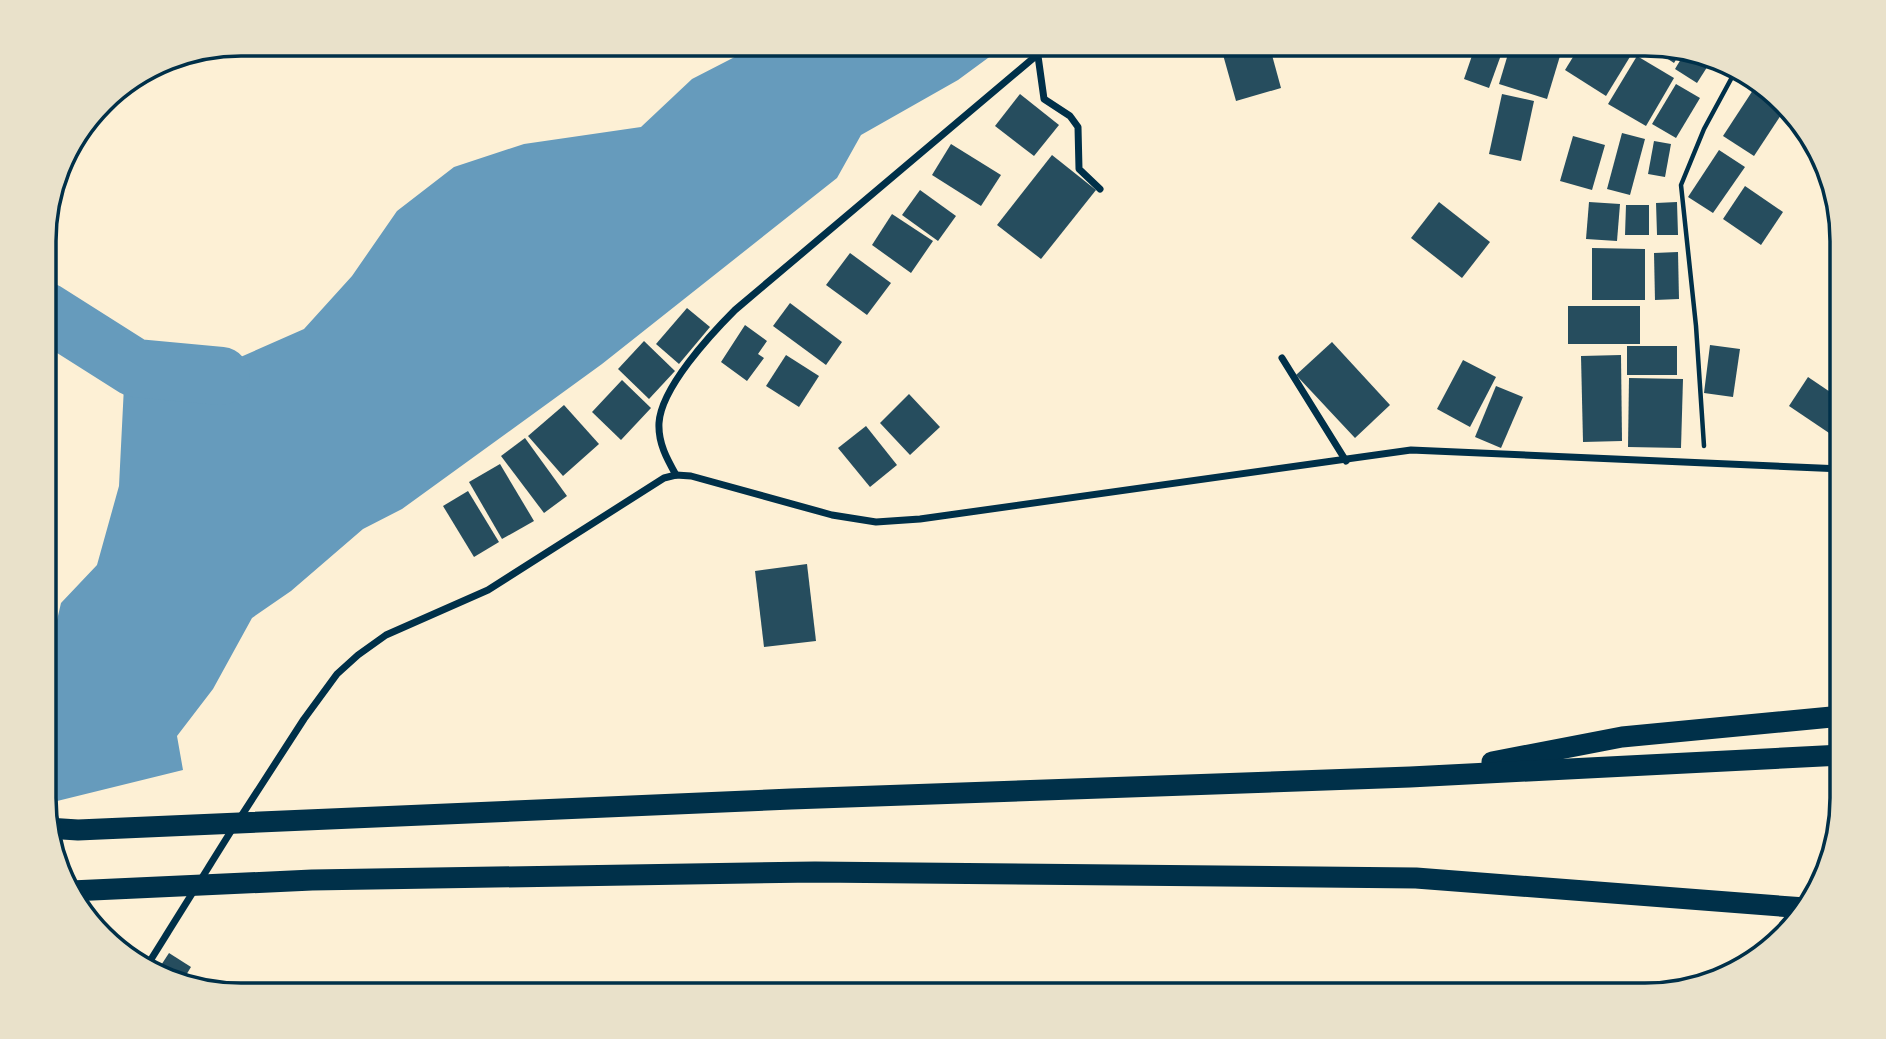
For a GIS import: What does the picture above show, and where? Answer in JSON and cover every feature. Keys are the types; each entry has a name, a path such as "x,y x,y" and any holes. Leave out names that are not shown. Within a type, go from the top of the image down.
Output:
{"highway":[{"path":"1410,777 1622,737 1830,717"},
{"path":"59,829 1410,777 1830,756"},
{"path":"81,891 312,880 815,872 1416,878 1794,907"}],"street":[{"path":"1038,56 1044,99 1070,116 1078,127 1079,169 1100,189"},
{"path":"676,475 660,440 662,407 707,339 735,310 1038,56"},
{"path":"1282,358 1346,461"},
{"path":"152,960 304,719 337,674 386,635 488,590 664,478 676,475 691,476 832,515 876,522 920,519 1411,450 1830,468"}],"path":[{"path":"1705,463 1696,326 1681,185 1704,129 1732,78"}],"water":[{"path":"737,56 991,56 958,80 861,135 837,178 602,364 402,509 363,529 291,591 252,618 213,689 177,736 183,770 56,801 56,624 61,603 97,565 119,486 124,386 147,363 236,359 304,329 352,276 397,211 454,167 524,144 641,127 692,79"}],"building":[{"path":"1223,56 1272,56 1281,88 1236,101"},
{"path":"1472,56 1501,56 1489,88 1464,79"},
{"path":"1507,56 1560,56 1547,99 1499,84"},
{"path":"1574,56 1630,56 1606,96 1565,70"},
{"path":"1637,56 1674,78 1646,126 1608,104"},
{"path":"1680,60 1707,67 1697,83 1675,69"},
{"path":"1676,84 1700,98 1676,138 1652,124"},
{"path":"1753,91 1781,116 1754,156 1723,136"},
{"path":"1020,94 1059,125 1034,156 995,126"},
{"path":"1502,94 1534,101 1521,161 1489,154"},
{"path":"1622,133 1645,139 1630,195 1607,189"},
{"path":"1573,136 1605,145 1592,190 1560,181"},
{"path":"1654,141 1671,144 1665,177 1648,174"},
{"path":"951,144 1001,175 981,206 932,175"},
{"path":"1719,150 1745,167 1713,213 1688,197"},
{"path":"1052,155 1096,190 1041,259 997,225"},
{"path":"1745,186 1783,212 1761,245 1723,219"},
{"path":"920,190 956,216 938,241 902,215"},
{"path":"1439,202 1490,242 1462,278 1411,238"},
{"path":"1589,202 1620,204 1617,241 1586,239"},
{"path":"1677,202 1678,235 1657,235 1656,203"},
{"path":"1626,205 1649,205 1649,235 1625,235"},
{"path":"892,214 933,241 911,273 872,245"},
{"path":"1592,248 1645,249 1645,300 1592,300"},
{"path":"1678,252 1679,299 1655,300 1654,253"},
{"path":"850,253 891,283 867,315 826,285"},
{"path":"790,303 842,342 826,365 773,326"},
{"path":"1568,306 1640,306 1640,344 1568,344"},
{"path":"687,308 710,327 679,364 656,344"},
{"path":"745,325 767,341 758,354 764,358 747,381 721,362"},
{"path":"644,341 675,371 649,399 618,369"},
{"path":"1332,342 1390,405 1355,438 1296,375"},
{"path":"1710,345 1740,349 1733,397 1704,393"},
{"path":"1627,346 1677,346 1677,375 1627,375"},
{"path":"786,355 819,376 799,407 766,386"},
{"path":"1621,355 1622,441 1583,442 1581,356"},
{"path":"1463,360 1496,377 1470,427 1437,409"},
{"path":"1808,377 1830,392 1830,434 1789,406"},
{"path":"1629,378 1683,379 1681,448 1628,447"},
{"path":"622,380 651,408 621,440 592,412"},
{"path":"1496,386 1523,397 1501,448 1475,437"},
{"path":"909,394 940,427 910,455 880,423"},
{"path":"564,405 599,444 563,476 528,436"},
{"path":"866,426 897,465 870,487 838,448"},
{"path":"525,438 567,496 544,513 501,456"},
{"path":"500,464 534,521 502,539 469,482"},
{"path":"468,491 499,542 474,557 443,506"},
{"path":"807,564 816,641 764,647 755,571"},
{"path":"169,953 191,967 187,974 161,965"}],"waterway":[{"path":"56,318 135,368 221,376"}]}
